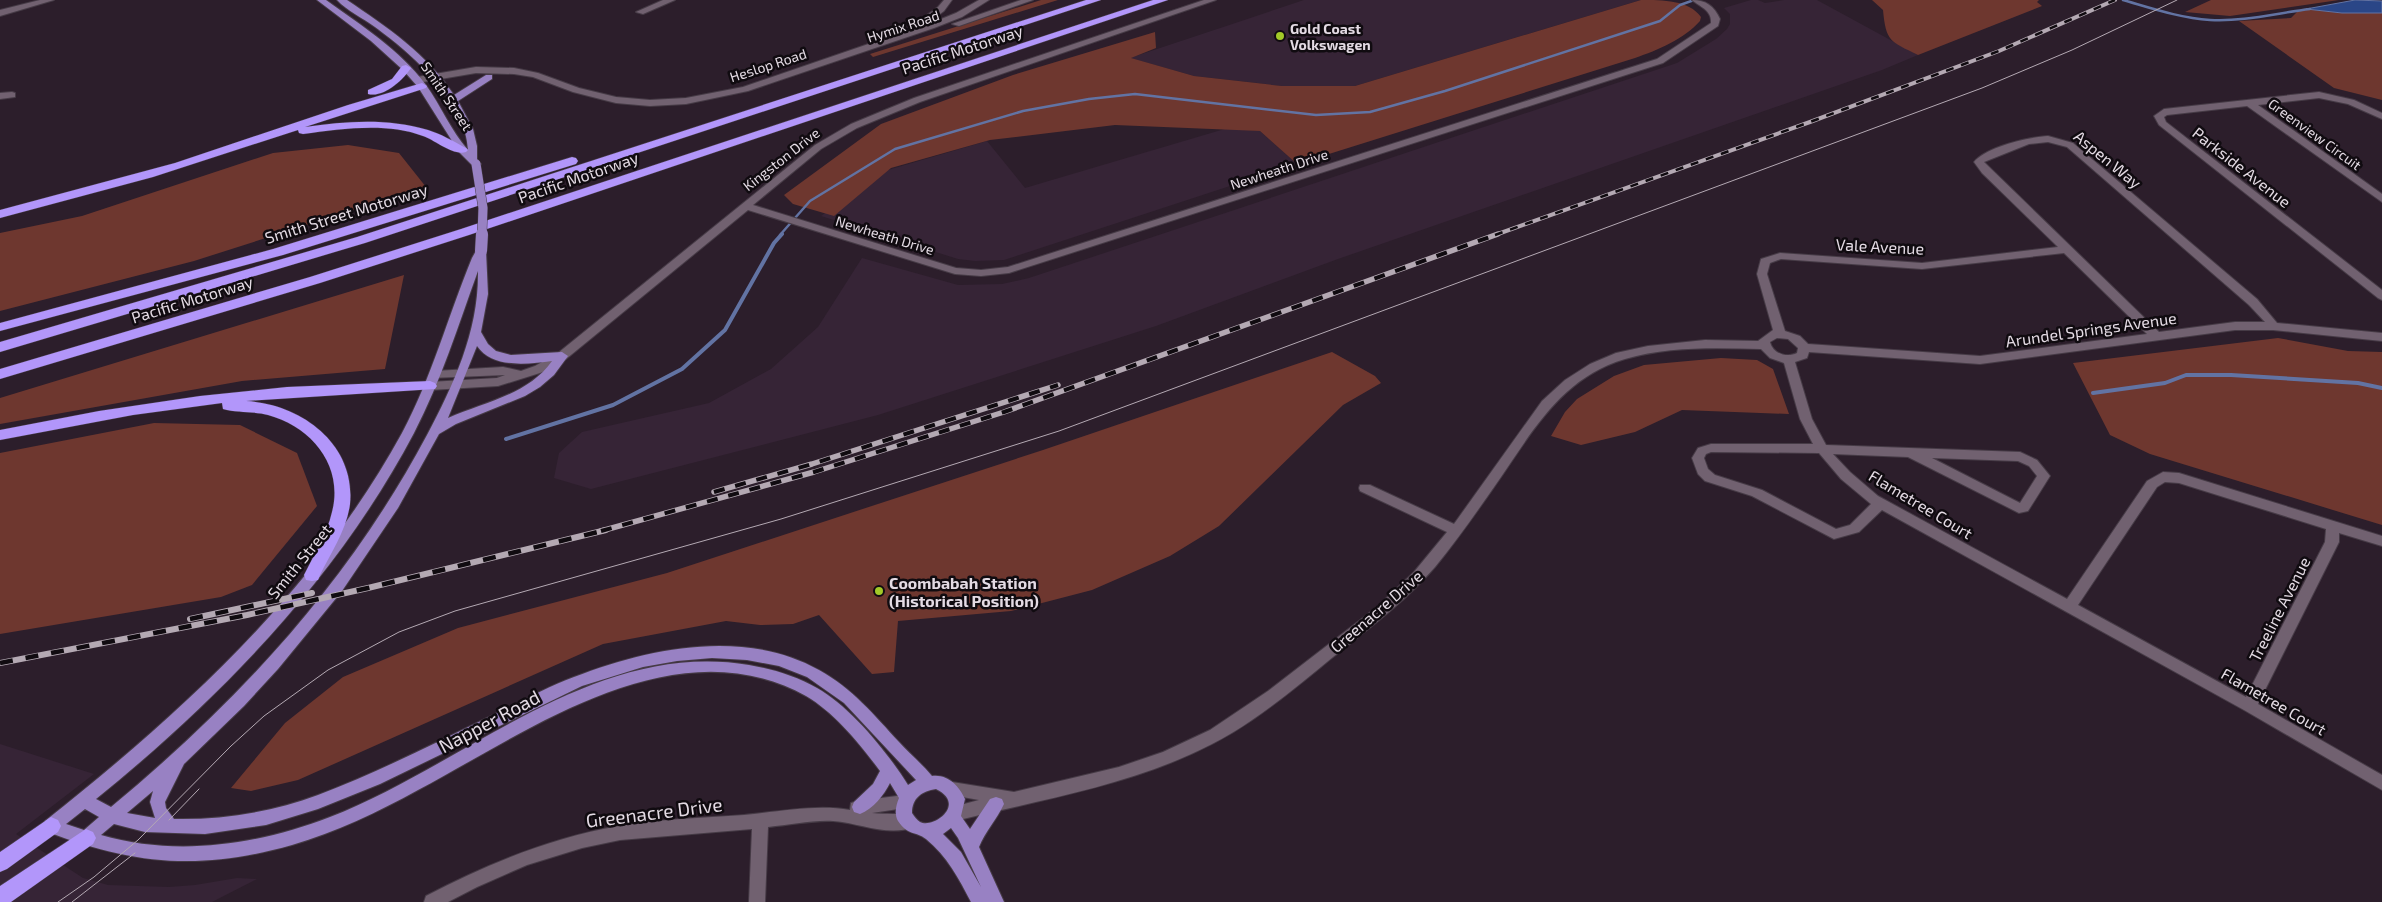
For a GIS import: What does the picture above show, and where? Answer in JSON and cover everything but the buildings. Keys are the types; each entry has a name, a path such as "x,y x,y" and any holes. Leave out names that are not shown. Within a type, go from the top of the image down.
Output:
{"highway":[{"name":"Pacific Motorway","path":"0,347 361,240 1096,0"},
{"name":"Pacific Motorway","path":"0,374 465,232 1163,0"},
{"path":"362,96 396,81 406,68"},
{"path":"0,206 170,158 362,96 420,83"},
{"path":"0,214 88,192 238,147 420,83"},
{"path":"238,147 310,130 370,125 398,127 424,133 462,150"},
{"name":"Smith Street Motorway","path":"0,327 278,252 654,136 700,128"},
{"path":"0,435 83,418 184,402 433,380"},
{"path":"184,402 232,404 269,410 298,420 330,446 340,472 342,505 333,534 312,575"},
{"path":"0,863 51,826"},
{"path":"0,898 86,838"}],"main road":[{"name":"Smith Street","path":"321,0 374,39 406,68 420,83 462,150 474,162"},
{"name":"Smith Street","path":"86,838 178,759 243,697 329,600 388,515 434,433 460,379 475,331 485,268 481,251 483,208 474,162 474,142 454,100 439,79 399,40 341,0"},
{"path":"454,100 489,77"},
{"name":"Smith Street","path":"51,826 157,738 224,676 273,622 343,537 372,496 407,434 433,380 463,300 472,268 481,251"},
{"path":"475,331 484,347 504,358 521,359 562,356"},
{"path":"434,433 456,418 502,402 529,390 554,371 562,356"},
{"name":"Napper Road","path":"84,800 112,816 145,825 191,827 226,825 287,813 375,778 577,682 633,662 686,653 728,652 758,656 789,664 824,680 860,708 928,783"},
{"name":"Napper Road","path":"51,826 86,838 137,851 176,854 224,852 293,837 332,824 376,804 579,697 628,679 674,669 721,667 787,681 811,692 830,705 889,769 906,799"},
{"path":"170,826 158,812 157,802 178,759"},
{"path":"860,807 879,789 889,769"},
{"path":"929,831 946,824 954,815 957,800 952,789 945,784 928,783 912,790 906,799 904,816 913,827 929,831 955,857 980,902"},
{"path":"970,849 979,828 996,804"},
{"path":"954,815 996,902"}],"street":[{"path":"0,13 50,0"},
{"path":"640,12 671,0"},
{"name":"Hymix Road","path":"902,35 929,19 948,0"},
{"name":"Heslop Road","path":"420,83 476,70 500,70 535,75 551,82 616,100 673,102 738,91 959,16 985,0"},
{"name":"Hymix Road","path":"812,66 839,61 1029,0"},
{"name":"Kingston Drive","path":"433,380 460,379 498,382 539,369 562,356 818,148 854,126 926,97 1212,0"},
{"name":"Newheath Drive","path":"746,206 955,270 981,273 1009,270 1660,60 1715,24 1715,15 1700,3"},
{"name":"Heslop Road","path":"439,79 489,77 551,82"},
{"path":"0,96 12,95"},
{"name":"Greenview Circuit","path":"2248,102 2319,95 2351,102 2382,116"},
{"name":"Greenview Circuit","path":"2248,102 2382,199"},
{"name":"Parkside Avenue","path":"2248,102 2164,112 2160,113 2159,119 2382,296"},
{"name":"Aspen Way","path":"2156,336 1986,170 1980,162 1983,158 2042,137 2055,138 2070,145 2253,302 2265,314 2273,326"},
{"name":"Vale Avenue","path":"1780,334 1762,274 1765,261 1771,258 1786,256 1922,266 2068,249"},
{"name":"Arundel Springs Avenue","path":"1804,348 1980,360 2235,326 2273,326 2382,337"},
{"path":"1780,334 1798,340 1805,352 1799,358 1789,360 1770,353 1764,345 1766,338 1780,334"},
{"name":"Greenacre Drive","path":"954,815 1115,776 1178,753 1229,726 1273,696 1375,617 1430,564 1546,404 1560,390 1582,374 1623,356 1662,346 1700,343 1764,345"},
{"name":"Flametree Court","path":"1789,360 1805,416 1822,449 1849,480 1880,503 2249,706 2382,783"},
{"path":"1880,503 1855,529 1846,534 1834,534 1758,493 1710,478 1702,471 1698,458 1702,451 1711,448 1822,449 2020,457 2033,463 2044,476 2023,508 2019,508 1913,454"},
{"path":"2069,608 2152,484 2163,477 2178,478 2382,541"},
{"path":"1365,488 1456,530"},
{"name":"Treeline Avenue","path":"2249,706 2332,542 2333,526"},
{"path":"952,789 1015,799"},
{"name":"Greenacre Drive","path":"432,902 501,867 582,840 620,832 832,814 906,799"},
{"name":"Greenacre Drive","path":"832,814 887,823 908,822"},
{"path":"757,902 760,820"}],"shaded area":[{"path":"1041,0 1058,0 873,57 870,54"},
{"path":"1304,0 1641,0 1355,86 1282,86 1194,76 1130,58"},
{"path":"1641,0 1683,4 1696,11 1701,17 1700,21 1678,39 1635,58 1297,164 1260,131 1115,125 990,140 891,168 834,216 793,204 784,195 881,124 1013,75 1155,32 1156,48 1131,58 1194,76 1282,86 1355,86"},
{"path":"1751,0 1765,3 1784,0 1817,0 1918,55 1882,70 1338,259 1156,326 878,415 591,489 554,478 559,453 582,432 709,403 771,369 818,327 862,258 958,285 1002,284 1029,278 1677,63 1716,39 1727,29 1730,24 1730,14 1724,8"},
{"path":"1872,0 2039,0 2037,2 2042,6 1918,55 1901,47 1891,39 1886,29 1883,10"},
{"path":"2211,0 2339,0 2230,16 2185,12"},
{"path":"2307,9 2342,13 2382,13 2382,100 2334,88 2239,21 2291,18 2299,10"},
{"path":"1228,128 1260,131 1297,164 1004,260 975,261 958,259 821,216 888,170 987,141 1025,188"},
{"path":"348,145 399,153 426,187 194,261 0,311 0,233 82,216 273,153"},
{"path":"404,275 385,369 242,381 0,424 0,398"},
{"path":"2278,338 2348,351 2382,352 2382,525 2150,454 2110,435 2073,363"},
{"path":"1332,352 1375,376 1381,383 1343,405 1219,526 1170,556 1092,590 1011,611 898,621 894,672 872,674 819,615 793,624 760,625 726,621 603,644 298,780 251,791 231,788 285,723 343,677 458,628 667,573 1043,450"},
{"path":"1721,358 1757,360 1773,369 1789,414 1682,410 1635,432 1581,445 1551,436 1565,412 1577,399 1614,376 1644,365"},
{"path":"154,423 240,425 297,453 317,506 252,585 221,597 0,634 0,453"},
{"path":"0,744 94,774 16,834 83,878 108,885 169,887 237,878 257,879 212,902 0,902"}],"water":[{"path":"2355,0 2382,1 2382,13 2342,13 2306,9"}],"waterway":[{"path":"780,235 810,201 895,149 1023,111 1089,99 1135,94 1316,115 1370,112 1445,91 1660,21 1680,5 1694,0"},
{"path":"2123,0 2177,15 2210,20 2247,18 2310,9"},
{"path":"506,439 613,405 682,369 725,330 774,243 782,234"},
{"path":"2093,393 2165,383 2186,375 2231,375 2358,383 2382,388"}],"tram line":[{"path":"58,902 94,877 138,840 231,746 264,716 328,670 399,632 455,611 781,519 1059,431 1982,88 2072,50 2177,0"},
{"path":"169,820 199,789"},
{"path":"72,902 135,853"}],"railway":[{"path":"1495,235 1810,122 1999,51 2115,0"},
{"path":"601,531 814,472 1004,412 1498,234"},
{"path":"714,492 812,464 1058,385"},
{"path":"0,663 247,615 368,588 606,530"},
{"path":"190,619 312,593"}],"place":[{"name":"Gold Coast Volkswagen","path":"1280,36"},
{"name":"Coombabah Station (Historical Position)","path":"879,591"}]}
